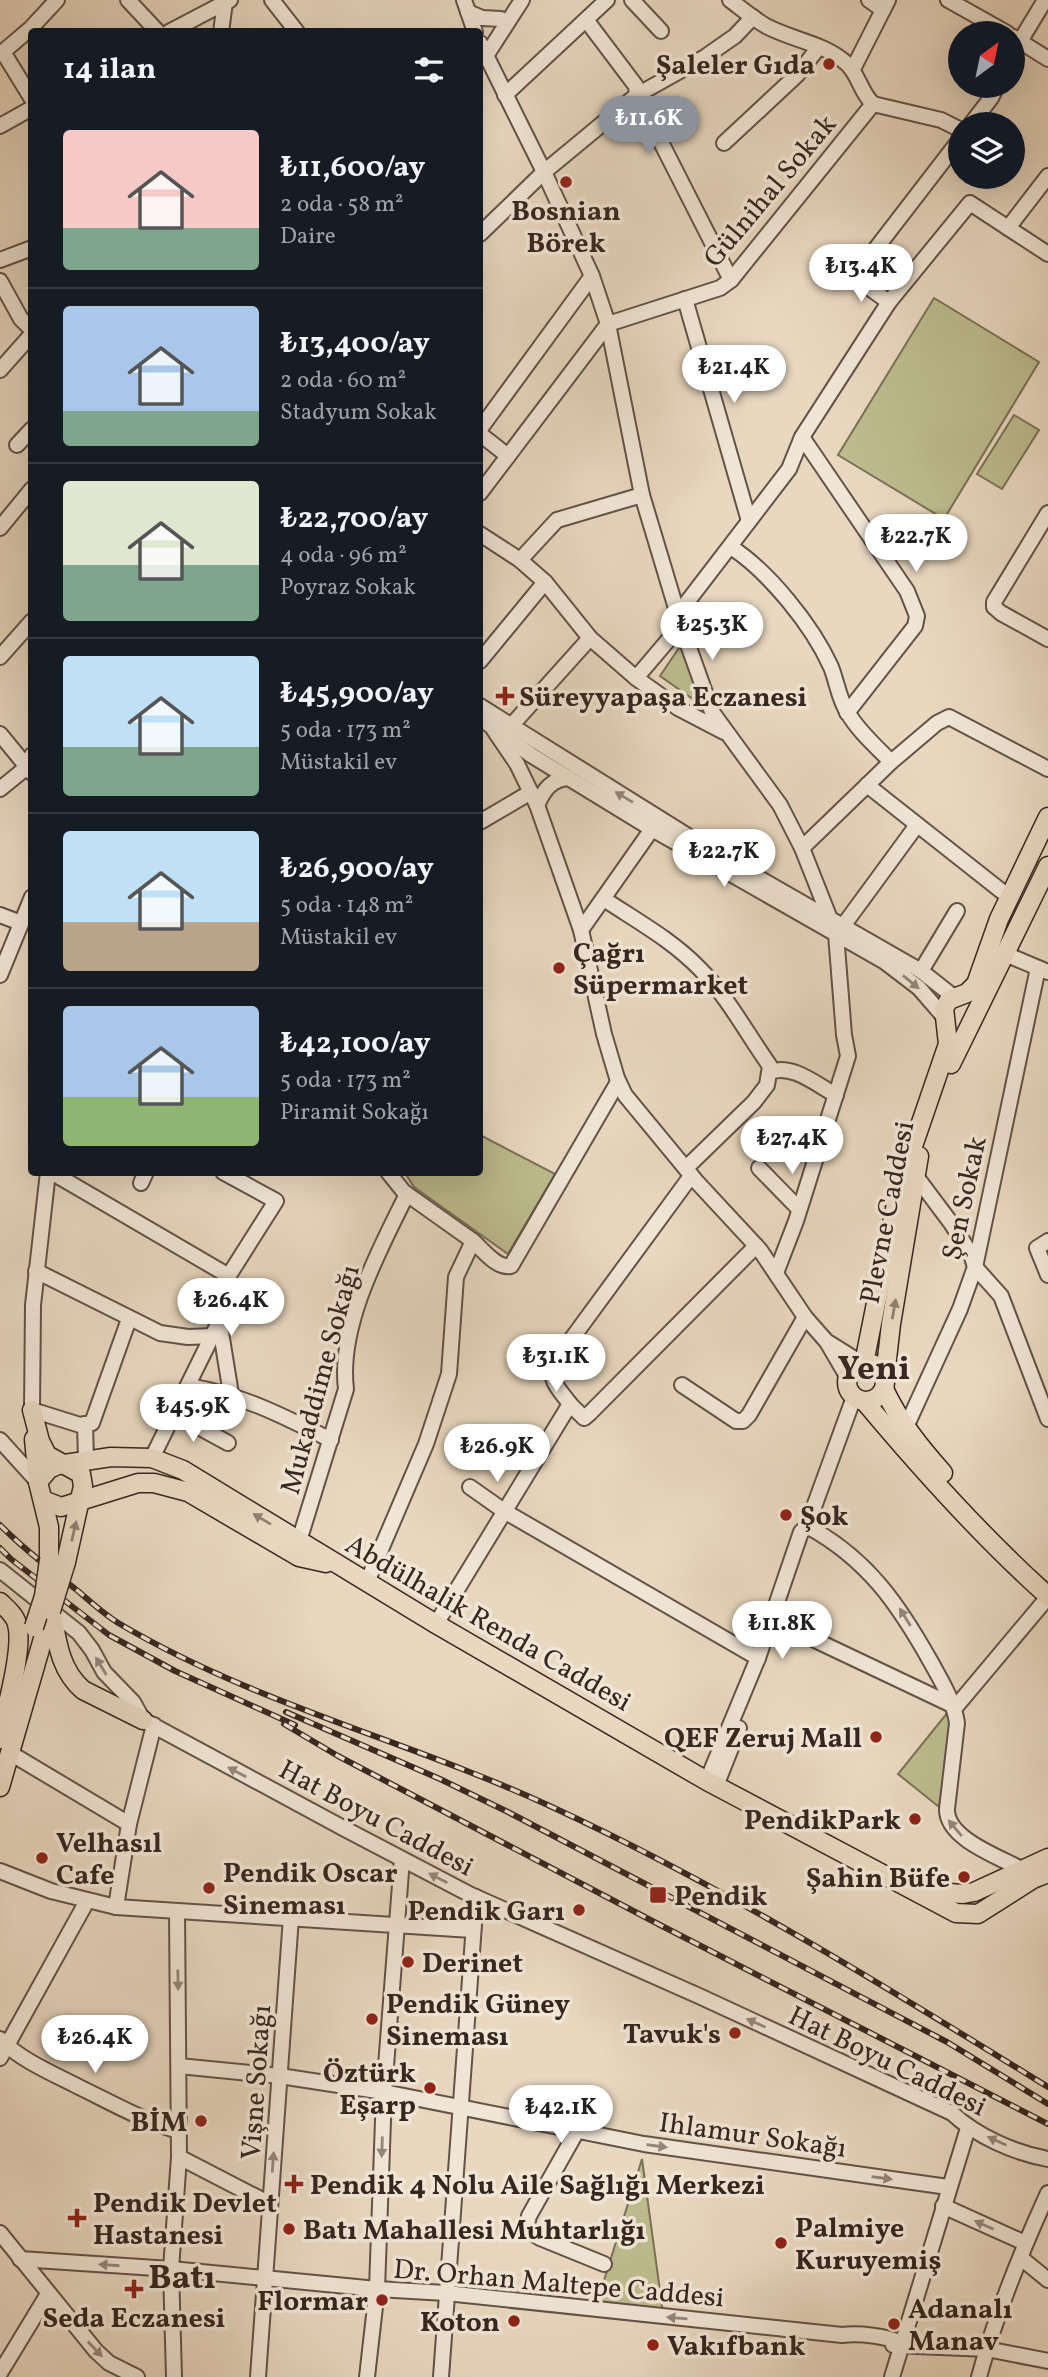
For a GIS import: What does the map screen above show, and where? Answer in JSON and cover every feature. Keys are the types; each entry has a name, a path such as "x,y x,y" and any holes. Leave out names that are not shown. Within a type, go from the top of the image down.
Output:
{"main road":[{"path":"956,997 964,998 972,1004 972,1019 956,1027 945,1020 944,1008 956,997 967,993 976,984 999,919 1048,817"},
{"name":"Plevne Caddesi","path":"885,1383 891,1324 915,1175 935,1101 972,1019 1048,866"},
{"path":"999,919 1001,935 1006,937 1018,930"},
{"name":"Plevne Caddesi","path":"862,1363 900,1184 948,1044 945,1020"},
{"path":"1048,1581 976,1512 925,1452 893,1408 878,1366 862,1363 852,1370 847,1386 991,1543 1048,1596"},
{"path":"860,1399 876,1398 885,1383"},
{"path":"32,1410 45,1452 60,1464 82,1474 83,1486 44,1596 45,1636 75,1683 83,1690 148,1722"},
{"path":"3,1744 45,1636 58,1561 38,1482 32,1410"},
{"path":"118,1457 113,1463 112,1474 122,1487"},
{"name":"Abdülhalik Renda Caddesi","path":"60,1464 118,1457 152,1458 183,1471 299,1549"},
{"path":"38,1482 49,1469 60,1464"},
{"name":"Abdülhalik Renda Caddesi","path":"79,1500 138,1483 154,1483 188,1492 299,1549 341,1567 712,1783 956,1913 978,1914"},
{"path":"43,1500 61,1507 79,1500"},
{"path":"0,1602 17,1623 18,1650 3,1744 0,1787"},
{"path":"1048,1858 1015,1870 982,1889 973,1905 978,1914 1033,1879 1048,1874"},
{"name":"Abdülhalik Renda Caddesi","path":"907,1887 920,1891 963,1894 982,1889"},
{"path":"982,1889 998,1891 998,1903"}],"street":[{"path":"31,28 57,0"},
{"path":"128,0 154,28"},
{"path":"272,0 294,28"},
{"path":"483,46 513,0"},
{"path":"483,47 522,0"},
{"path":"505,95 607,0"},
{"path":"632,0 661,31"},
{"path":"730,0 766,26 837,56 853,69 865,97 873,104"},
{"path":"853,69 886,5 869,0"},
{"path":"948,0 981,21"},
{"path":"1026,24 1045,0"},
{"path":"177,28 228,1"},
{"path":"222,28 228,1"},
{"path":"466,6 482,18 500,19"},
{"path":"466,6 474,28"},
{"path":"483,231 544,172 637,95 705,58 735,36 753,17"},
{"path":"587,21 636,86 637,95 731,280"},
{"path":"28,31 3,52 28,93"},
{"path":"724,143 797,75 819,47"},
{"path":"1026,48 1048,59"},
{"path":"483,50 592,276 608,324 642,495 712,712 780,805 802,848 829,918 839,930 919,988 945,1020"},
{"path":"980,112 991,98"},
{"name":"Gülnihal Sokak","path":"608,324 720,288 731,280 873,104 948,124"},
{"path":"0,126 28,110"},
{"path":"889,302 854,278 948,155"},
{"path":"1008,228 1048,176"},
{"path":"636,678 789,469 802,437 889,302 970,203 1048,254"},
{"path":"0,260 28,250"},
{"path":"483,427 592,276"},
{"path":"0,281 28,327"},
{"path":"685,299 749,521"},
{"path":"483,489 608,324"},
{"path":"0,370 28,337"},
{"path":"18,445 28,434"},
{"path":"483,434 508,456"},
{"path":"802,437 907,591 917,616 915,626 847,713"},
{"path":"0,528 28,494"},
{"path":"520,560 557,520 642,495"},
{"path":"1048,513 993,602 1001,612 1048,639"},
{"path":"483,538 520,560 545,582 590,638 636,678 678,708 726,733"},
{"path":"731,547 764,575 811,634 831,668 847,713 891,762"},
{"path":"483,657 545,582"},
{"path":"0,657 28,626"},
{"path":"503,726 590,638"},
{"path":"483,709 503,726 829,918"},
{"path":"802,848 891,762 937,723 949,717 1048,769"},
{"path":"483,719 503,726 516,745 528,769 534,799"},
{"path":"503,726 513,757 534,799 581,930 604,1034 618,1082 625,1095 689,1172 756,1246 805,1317 828,1342 848,1378"},
{"path":"0,734 28,763"},
{"path":"516,745 652,829 920,971 956,997"},
{"path":"0,789 28,767"},
{"path":"483,821 534,799 555,780 569,778"},
{"path":"867,785 1009,897"},
{"path":"776,1273 848,1056 844,1035 839,930 917,825"},
{"path":"581,930 652,829"},
{"path":"604,900 676,947 701,970 770,1066 770,1072 767,1084 754,1102 720,1133 689,1172 554,1363 551,1373 553,1381 570,1404 584,1418 590,1413 756,1246"},
{"path":"0,975 28,906"},
{"path":"920,971 957,911"},
{"path":"0,915 21,923"},
{"path":"1005,954 1043,970"},
{"name":"Şen Sokak","path":"906,1427 960,1309 975,1267 1043,970"},
{"path":"770,1072 790,1070 836,1095"},
{"path":"391,1176 407,1194 473,1241 499,1264 505,1268 511,1266 618,1082"},
{"path":"759,1168 799,1209"},
{"path":"915,1175 951,1223 971,1254 975,1267 991,1283 1005,1304 1048,1419"},
{"path":"49,1176 36,1271 32,1328 32,1410 74,1423 92,1423 129,1319"},
{"path":"57,1176 229,1276"},
{"path":"152,1458 213,1336 229,1276 276,1201 230,1176"},
{"name":"Mukaddime Sokağı","path":"299,1549 346,1389 348,1343 358,1306 385,1238 407,1194"},
{"path":"367,1582 426,1444 445,1389 449,1374 456,1277 473,1241"},
{"path":"1048,1241 1037,1248 1048,1275"},
{"path":"36,1271 160,1333 188,1337 213,1336"},
{"path":"682,1385 736,1420 743,1420 749,1415 805,1317"},
{"path":"219,1320 231,1394"},
{"path":"828,1342 862,1363"},
{"path":"189,1386 231,1394 271,1410 331,1440"},
{"path":"712,1783 777,1622 807,1526 860,1399"},
{"path":"436,1624 570,1404"},
{"path":"175,1414 228,1443"},
{"path":"85,1424 86,1460"},
{"path":"0,1440 38,1482"},
{"path":"470,1487 504,1511 758,1658"},
{"path":"712,1783 801,1532 807,1526"},
{"path":"807,1526 841,1548 875,1577 890,1595 925,1650 953,1707 957,1723 946,1817 951,1827 964,1838 1015,1870 998,1903"},
{"name":"Hat Boyu Caddesi","path":"0,1570 79,1633 104,1672 148,1722 476,1897 687,1990 952,2113 968,2128 1022,2152 1048,2159"},
{"path":"953,1707 1048,1596"},
{"path":"777,1622 953,1707"},
{"path":"116,1907 148,1722"},
{"path":"3,1744 129,1824"},
{"path":"367,2377 377,2289 384,2092 402,1859"},
{"path":"0,1871 51,1891 116,1907 472,1930"},
{"path":"441,2377 476,1897"},
{"path":"87,1901 2,2047 144,2119 179,2131"},
{"path":"174,2377 171,2269 179,2131 177,1912"},
{"name":"Vişne Sokağı","path":"258,2377 291,1917"},
{"name":"Ihlamur Sokağı","path":"179,2066 280,2076 384,2092 644,2144 948,2188"},
{"path":"892,2377 968,2128"},
{"path":"578,2131 529,2216 526,2229 540,2238 604,2264"},
{"path":"178,2157 270,2204"},
{"path":"979,2377 1023,2251 1048,2193"},
{"path":"943,2206 1023,2251 1048,2280"},
{"path":"0,2233 96,2351 109,2363 137,2377"},
{"name":"Dr. Orhan Maltepe Caddesi","path":"20,2259 446,2293 852,2334 902,2343 987,2349 1048,2361"},
{"path":"0,2373 48,2294"}],"shaded area":[{"path":"934,298 1039,362 944,519 838,455"},
{"path":"1014,415 1039,430 1002,489 977,474"},
{"path":"679,648 682,649 701,700 700,704 660,676"},
{"path":"483,1137 555,1174 508,1254 414,1187 407,1176 483,1176"},
{"path":"948,1712 953,1716 939,1807 898,1774"},
{"path":"642,2159 663,2313 596,2306"}],"railway":[{"path":"0,1525 109,1617 171,1652 279,1700 498,1783 616,1838 742,1904 1048,2087"},
{"path":"0,1548 109,1635 175,1671 295,1725"},
{"path":"286,1712 440,1779 508,1812 947,2042 1048,2104"},
{"path":"284,1724 338,1756 662,1926 1048,2124"}],"place":[{"name":"Şaleler Gıda","path":"829,64"},
{"name":"Bosnian Börek","path":"566,182"},
{"name":"Süreyyapaşa Eczanesi","path":"505,696"},
{"name":"Çağrı Süpermarket","path":"559,968"},
{"name":"Şok","path":"786,1515"},
{"name":"QEF Zeruj Mall","path":"876,1737"},
{"name":"PendikPark","path":"915,1819"},
{"name":"Velhasıl Cafe","path":"42,1858"},
{"name":"Şahin Büfe","path":"964,1877"},
{"name":"Pendik Oscar Sineması","path":"209,1888"},
{"name":"Pendik","path":"658,1895"},
{"name":"Pendik Garı","path":"579,1910"},
{"name":"Derinet","path":"408,1962"},
{"name":"Pendik Güney Sineması","path":"372,2019"},
{"name":"Tavuk's","path":"735,2033"},
{"name":"Öztürk Eşarp","path":"430,2088"},
{"name":"BİM","path":"201,2121"},
{"name":"Pendik 4 Nolu Aile Sağlığı Merkezi","path":"294,2184"},
{"name":"Pendik Devlet Hastanesi","path":"77,2218"},
{"name":"Batı Mahallesi Muhtarlığı","path":"289,2229"},
{"name":"Palmiye Kuruyemiş","path":"781,2243"},
{"name":"Seda Eczanesi","path":"134,2289"},
{"name":"Flormar","path":"382,2300"},
{"name":"Koton","path":"514,2321"},
{"name":"Adanalı Manav","path":"894,2324"},
{"name":"Vakıfbank","path":"653,2345"}],"district":[{"name":"Yeni","path":"874,1367"},
{"name":"Batı","path":"182,2276"}]}
